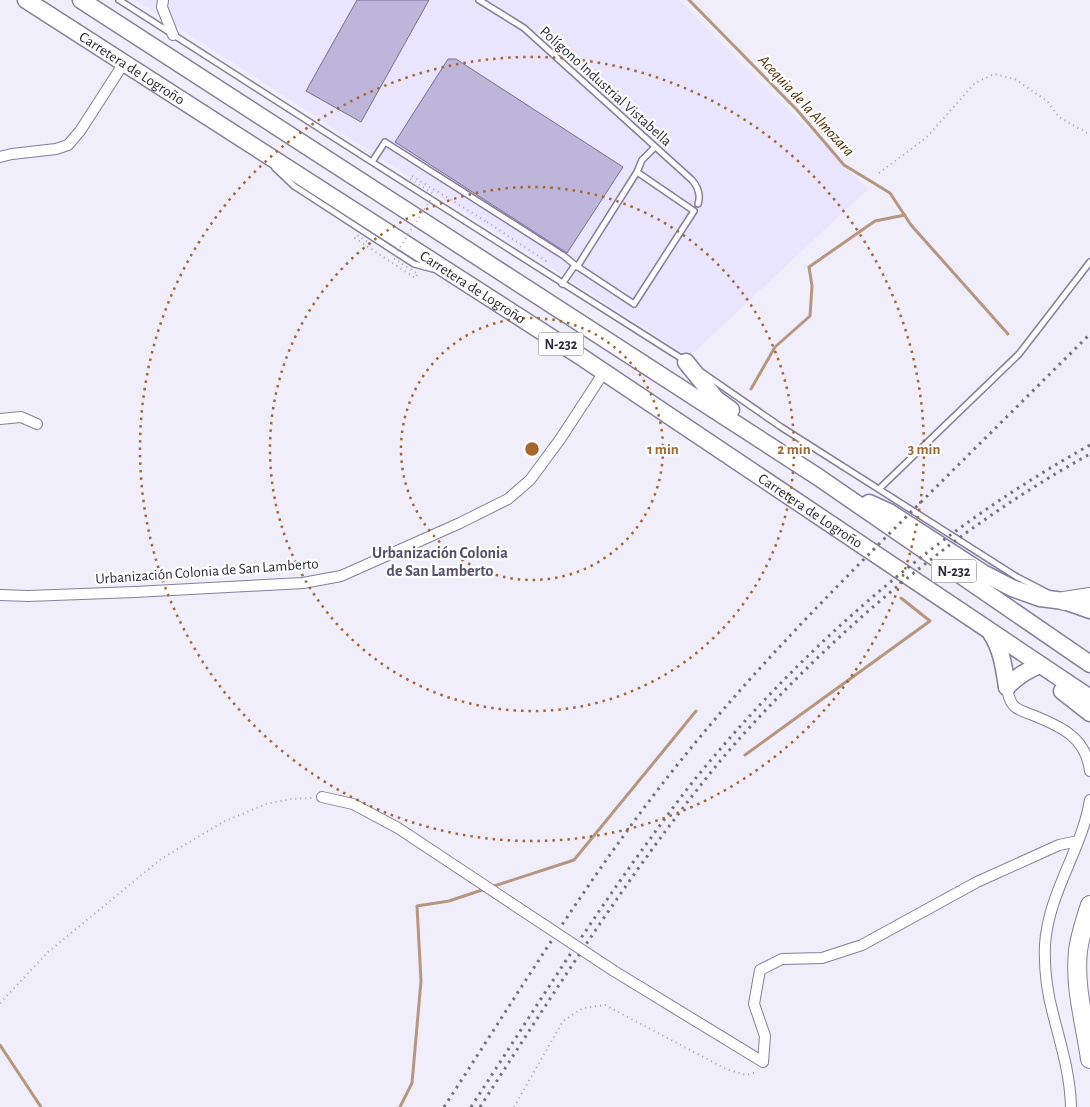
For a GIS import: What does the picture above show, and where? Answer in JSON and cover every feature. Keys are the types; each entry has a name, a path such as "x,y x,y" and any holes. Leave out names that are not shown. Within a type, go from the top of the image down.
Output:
{"highway":[{"name":"Carretera de Logroño","path":"26,0 604,372 1090,698"},
{"name":"Carretera de Logroño","path":"81,0 818,477 1090,664"},
{"path":"686,362 716,398 818,477"},
{"path":"832,487 889,512 983,573 1012,588 1040,598 1064,601 1090,597"},
{"path":"1064,601 1090,610"},
{"path":"990,631 1001,652 1008,688"},
{"path":"1008,688 1016,677 1029,669 1042,666 1054,684 1090,713"},
{"path":"1090,905 1082,927 1078,951 1080,999 1090,1059"}],"street":[{"path":"164,0 162,7 173,35"},
{"path":"0,158 12,154 56,150 68,145 80,131 124,63"},
{"name":"Urbanización Colonia de San Lamberto","path":"0,595 28,596 303,583 341,576 460,524 508,499 530,480 604,372"},
{"path":"0,418 21,417 37,424"},
{"path":"1008,688 1009,699 1016,707 1055,724 1072,735 1083,749 1090,771"},
{"path":"322,797 353,804 398,828 614,971 763,1062 765,1036 754,1004 760,970 782,959 822,958 862,945 977,882 1059,845 1078,841"},
{"path":"1071,1107 1067,1065 1052,1012 1047,980 1045,945 1050,916 1060,884 1078,841 1090,800"}],"lane":[{"path":"119,0 686,362 781,427 1017,576 1064,601"},
{"name":"Polígono Industrial Vistabella","path":"479,0 524,28 695,184 700,197 698,204"},
{"path":"372,162 385,142 564,256 634,304 694,211 637,172"},
{"path":"562,284 576,266 637,172 642,160 655,147"},
{"path":"879,489 1019,354 1090,262"}],"path":[{"path":"880,173 926,138 975,83 994,74 1015,79 1047,101 1059,117 1090,135"},
{"path":"371,244 357,235 355,238 415,278 418,274 393,258 434,194 410,179 412,176 487,222 568,276"},
{"path":"0,1003 48,952 161,859 224,822 266,804 291,799 322,797"},
{"path":"514,1107 563,1021 583,1008 605,1005 726,1069 746,1075 758,1072 763,1062"}],"shaded area":[{"path":"135,0 679,0 868,189 689,357"}],"building":[{"path":"357,0 429,0 361,122 306,91"},
{"path":"448,59 456,59 623,167 567,253 395,142"}],"waterway":[{"name":"Acequia de la Almozara","path":"689,0 797,110 844,165 890,193 911,225 1008,334"},
{"path":"751,389 775,347 810,316 812,286 809,267 875,221 905,215"},
{"path":"745,755 930,621 901,598"},
{"path":"491,887 574,860 696,711"},
{"path":"400,1107 412,1083 421,981 417,906 449,901 485,889"},
{"path":"0,1045 41,1107"}],"railway":[{"path":"444,1107 588,886 650,800 707,729 759,669 840,584 1090,334"},
{"path":"471,1107 634,861 691,784 742,724 832,633 930,550 1035,478 1090,445"},
{"path":"480,1107 616,900 715,767 761,715 831,645 936,555 1011,502 1090,454"}],"district":[{"name":"Urbanización Colonia de San Lamberto","path":"440,561"}]}
